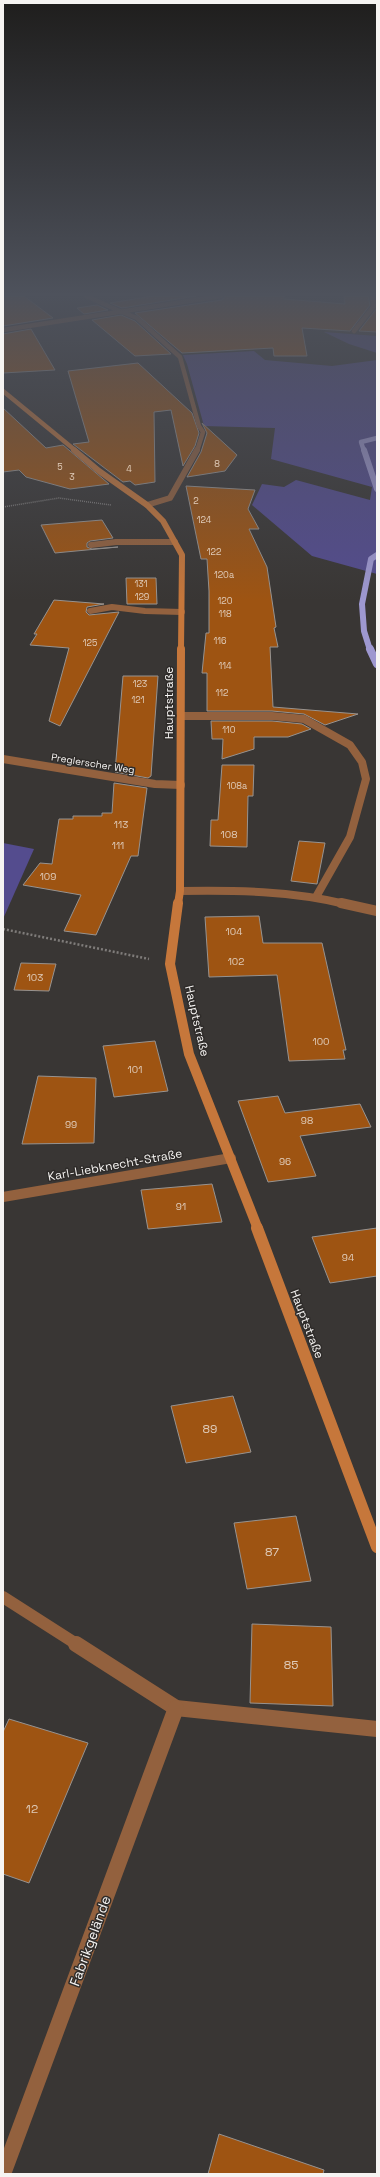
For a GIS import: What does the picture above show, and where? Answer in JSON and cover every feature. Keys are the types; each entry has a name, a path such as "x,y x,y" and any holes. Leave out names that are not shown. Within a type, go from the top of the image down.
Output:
{"main road":[{"name":"Hauptstraße","path":"11,398 99,472 147,505 163,521 182,555 180,891 170,964 189,1054 231,1158 377,1547"}],"street":[{"path":"147,505 170,498 197,451 203,432 199,426 191,398"},
{"path":"91,545 116,542 175,542"},
{"path":"90,612 112,608 182,612"},
{"path":"182,716 272,716 304,719 350,746 354,751 362,762 366,779 350,837 316,898"},
{"name":"Preglerscher Weg","path":"3,759 155,784 181,784"},
{"path":"180,891 223,890 316,898 377,911"},
{"name":"Karl-Liebknecht-Straße","path":"3,1197 231,1158"},
{"path":"3,1597 176,1708 377,1729"},
{"name":"Fabrikgelände","path":"3,2174 176,1708"}],"path":[{"path":"3,507 59,498 129,508 147,505"},
{"path":"3,928 170,964"}],"shaded area":[{"path":"196,398 377,398 377,574 312,556 252,505 262,484 284,487 296,480 370,500 372,487 271,459 275,428 204,426"},
{"path":"3,843 34,849 3,919"}],"building":[{"path":"76,398 175,398 192,413 199,433 195,446 183,466 171,410 154,412 155,482 135,485 130,481 123,482 73,444 89,442"},
{"path":"3,408 46,448 63,445 109,484 70,489 26,477 19,470 3,472"},
{"path":"202,423 237,455 225,471 187,477 201,452 207,433"},
{"path":"186,486 255,490 248,509 259,529 249,529 267,567 276,627 274,628 278,647 270,647 273,707 358,714 325,725 304,714 272,711 207,711 207,673 202,673 206,633 209,633 207,559 201,559"},
{"path":"102,520 113,538 90,541 87,543 87,547 92,549 118,547 55,553 41,525"},
{"path":"126,578 156,578 157,604 127,604"},
{"path":"54,600 104,604 87,607 86,612 89,615 119,612 60,726 49,721 69,648 30,645 37,634 34,634"},
{"path":"123,676 158,676 151,776 148,778 115,772"},
{"path":"211,721 272,721 302,724 311,729 288,737 254,737 254,749 222,759 223,739 212,739"},
{"path":"222,765 254,765 253,796 248,796 247,847 210,846 211,820 218,820"},
{"path":"114,783 147,788 138,856 131,856 96,935 64,931 81,895 23,885 40,863 52,864 59,819 73,819 73,816 102,816 102,813 112,813"},
{"path":"299,841 325,843 317,884 291,881"},
{"path":"259,916 263,943 322,943 346,1050 343,1050 345,1059 289,1061 277,975 209,977 205,917"},
{"path":"21,963 56,964 49,991 14,990"},
{"path":"155,1041 168,1091 114,1097 103,1046"},
{"path":"38,1076 96,1078 94,1143 22,1144"},
{"path":"278,1096 285,1113 360,1104 371,1127 300,1136 316,1176 268,1182 238,1101"},
{"path":"212,1184 222,1222 148,1229 141,1190"},
{"path":"377,1228 377,1276 330,1283 312,1237"},
{"path":"233,1396 251,1452 186,1463 171,1406"},
{"path":"296,1516 311,1581 247,1589 234,1523"},
{"path":"252,1624 331,1627 333,1706 250,1703"},
{"path":"9,1719 88,1743 29,1883 3,1874 3,1732"},
{"path":"219,2134 324,2170 323,2174 208,2174"}],"waterway":[{"path":"364,451 361,442 377,438"},
{"path":"364,450 377,489"},
{"path":"370,650 364,631 362,604 371,559 377,555"},
{"path":"370,649 377,664"}]}
